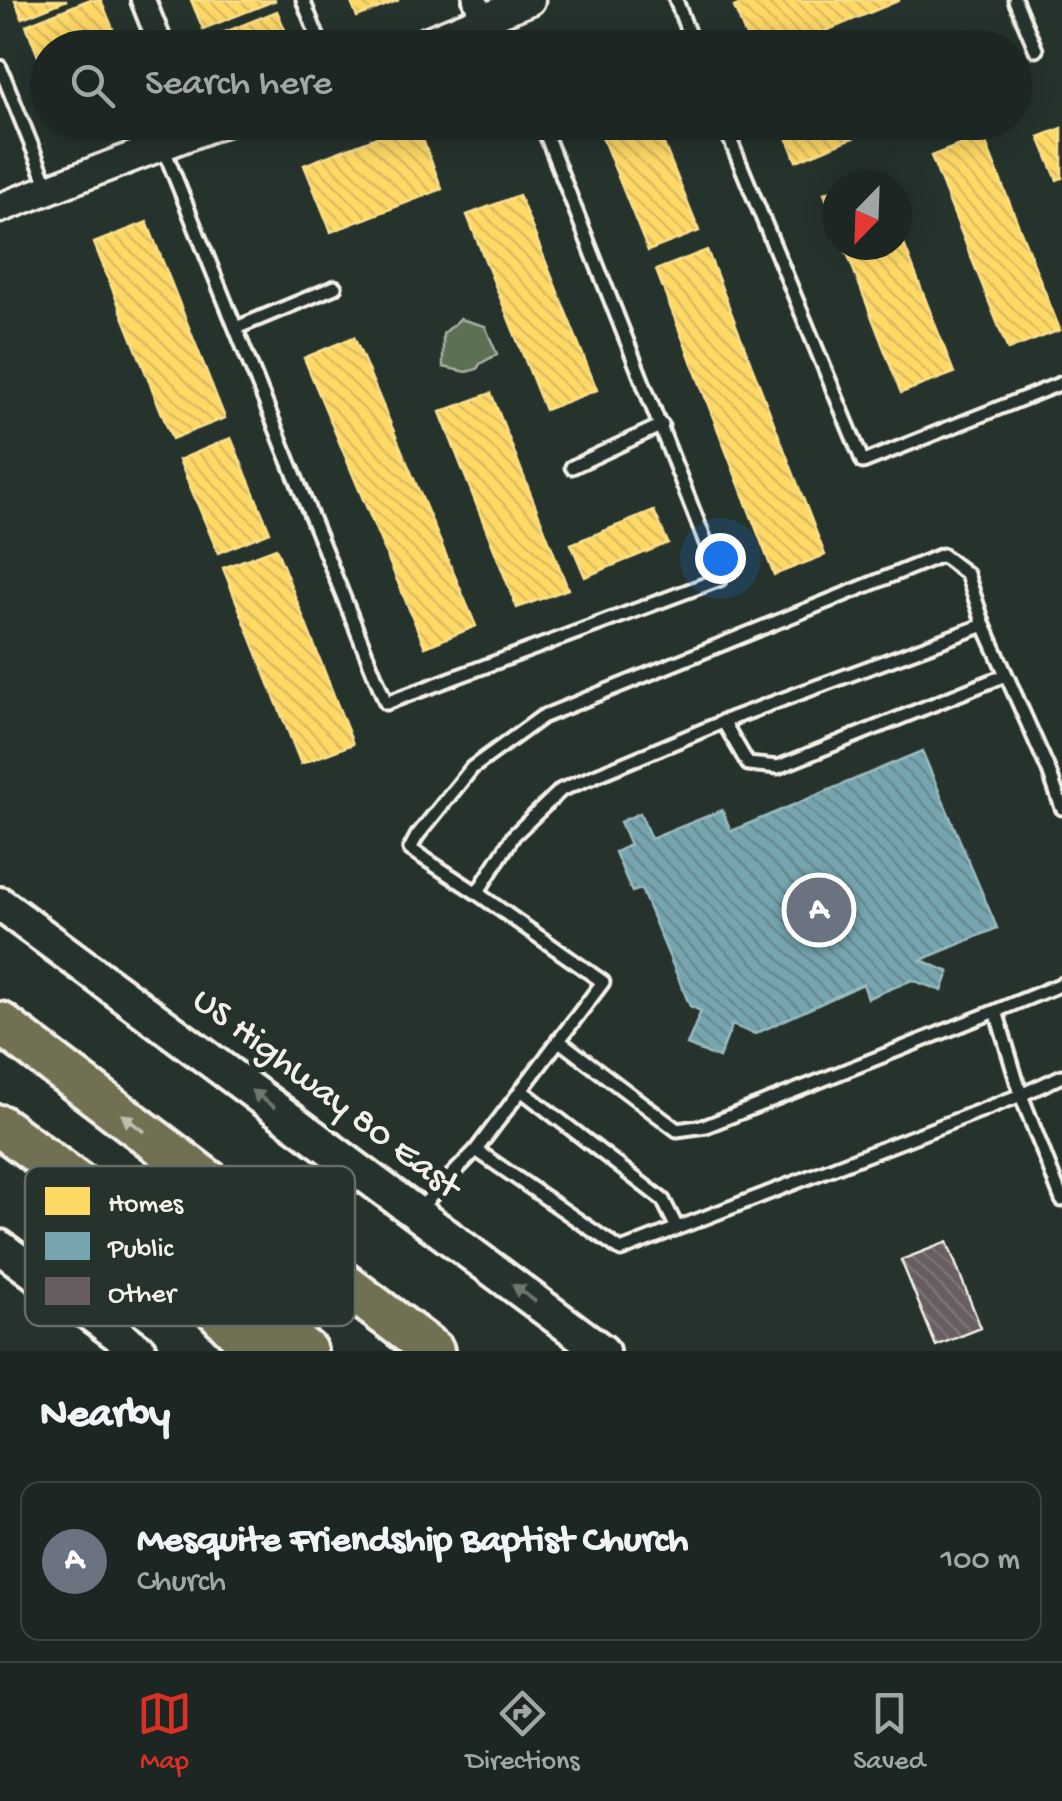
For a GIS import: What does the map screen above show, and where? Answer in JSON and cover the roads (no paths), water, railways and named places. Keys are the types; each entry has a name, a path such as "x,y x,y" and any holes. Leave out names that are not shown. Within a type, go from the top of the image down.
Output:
{"highway":[{"path":"0,1023 189,1166"},
{"path":"0,1126 54,1166"},
{"path":"355,1292 433,1351"},
{"path":"232,1326 256,1351"},
{"path":"272,1326 306,1351"}],"main road":[{"name":"US Highway 80 East","path":"0,904 353,1166"},
{"name":"US Highway 80 East","path":"355,1168 602,1351"},
{"path":"0,1248 25,1266"},
{"path":"106,1326 140,1351"}],"street":[{"path":"142,0 154,30"},
{"path":"444,30 479,10 530,0"},
{"path":"0,208 173,140"}],"lane":[{"path":"304,0 315,30"},
{"path":"676,0 687,30"},
{"path":"1015,0 1028,30"},
{"path":"1032,40 1036,50"},
{"path":"0,66 50,190"},
{"path":"162,146 386,703 720,579 548,140"},
{"path":"729,140 862,462 1062,382"},
{"path":"236,328 335,287"},
{"path":"572,467 662,425"},
{"path":"416,1213 476,1150 602,982 410,849 472,768 542,717 942,555 967,574 984,625 1050,771 1062,808"},
{"path":"477,893 514,835 560,790 723,722 984,625"},
{"path":"723,722 748,764 778,767 1006,675"},
{"path":"558,1040 677,1130 706,1126 1062,984"},
{"path":"996,1012 1021,1095 1062,1200"},
{"path":"476,1150 621,1250 1062,1076"},
{"path":"521,1090 664,1200 677,1228"}],"place":[{"name":"Mesquite Friendship Baptist Church","path":"819,910"}]}
